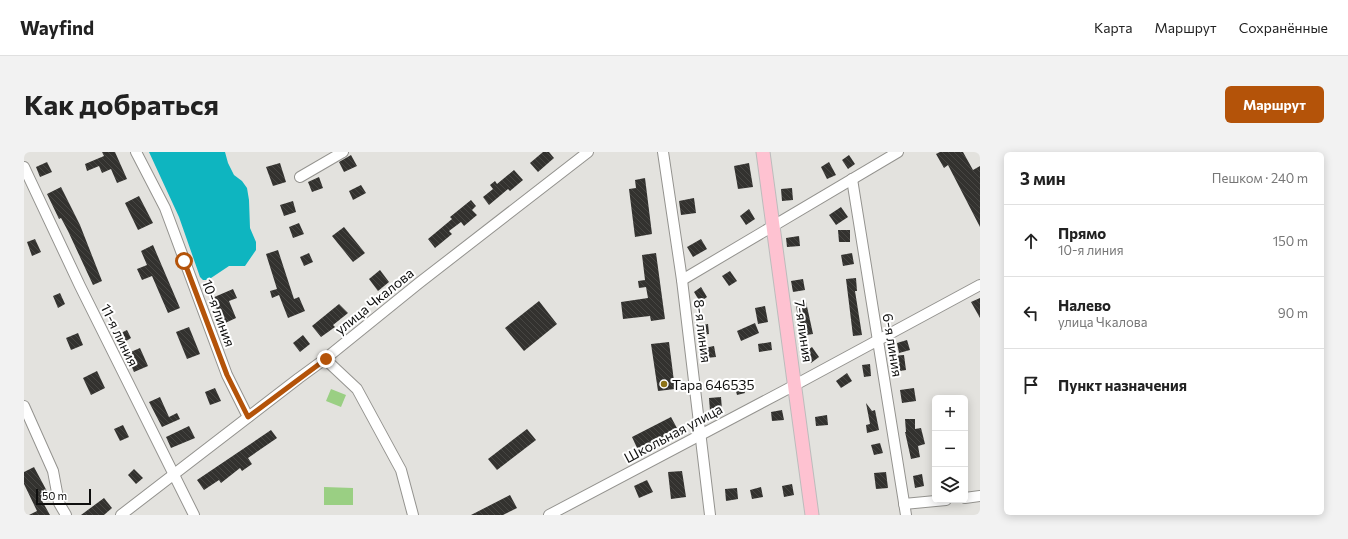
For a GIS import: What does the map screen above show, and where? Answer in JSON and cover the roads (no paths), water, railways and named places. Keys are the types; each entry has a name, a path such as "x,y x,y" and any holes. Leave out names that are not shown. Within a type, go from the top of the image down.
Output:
{"main road":[{"name":"7-я линия","path":"762,152 796,385 812,515"}],"street":[{"name":"10-я линия","path":"136,152 165,208 227,375 248,417"},
{"path":"300,177 343,152"},
{"name":"8-я линия","path":"663,152 682,280 702,434 710,515"},
{"path":"682,280 898,152"},
{"name":"улица Чкалова","path":"121,515 326,359 419,282 582,154"},
{"name":"11-я линия","path":"24,167 80,286 173,474 188,500 194,515"},
{"name":"6-я линия","path":"852,179 906,515"},
{"name":"Школьная улица","path":"549,515 796,385 980,285"},
{"path":"326,359 357,389 401,470 413,515"},
{"path":"24,406 53,471 59,503 66,515"},
{"path":"968,498 980,496"},
{"path":"904,504 932,501"}],"water":[{"path":"149,152 225,152 228,163 234,175 242,181 247,188 250,228 256,242 256,250 245,266 229,266 208,280 203,280 200,277 179,217"}],"place":[{"name":"Тара 646535","path":"664,384"}]}
